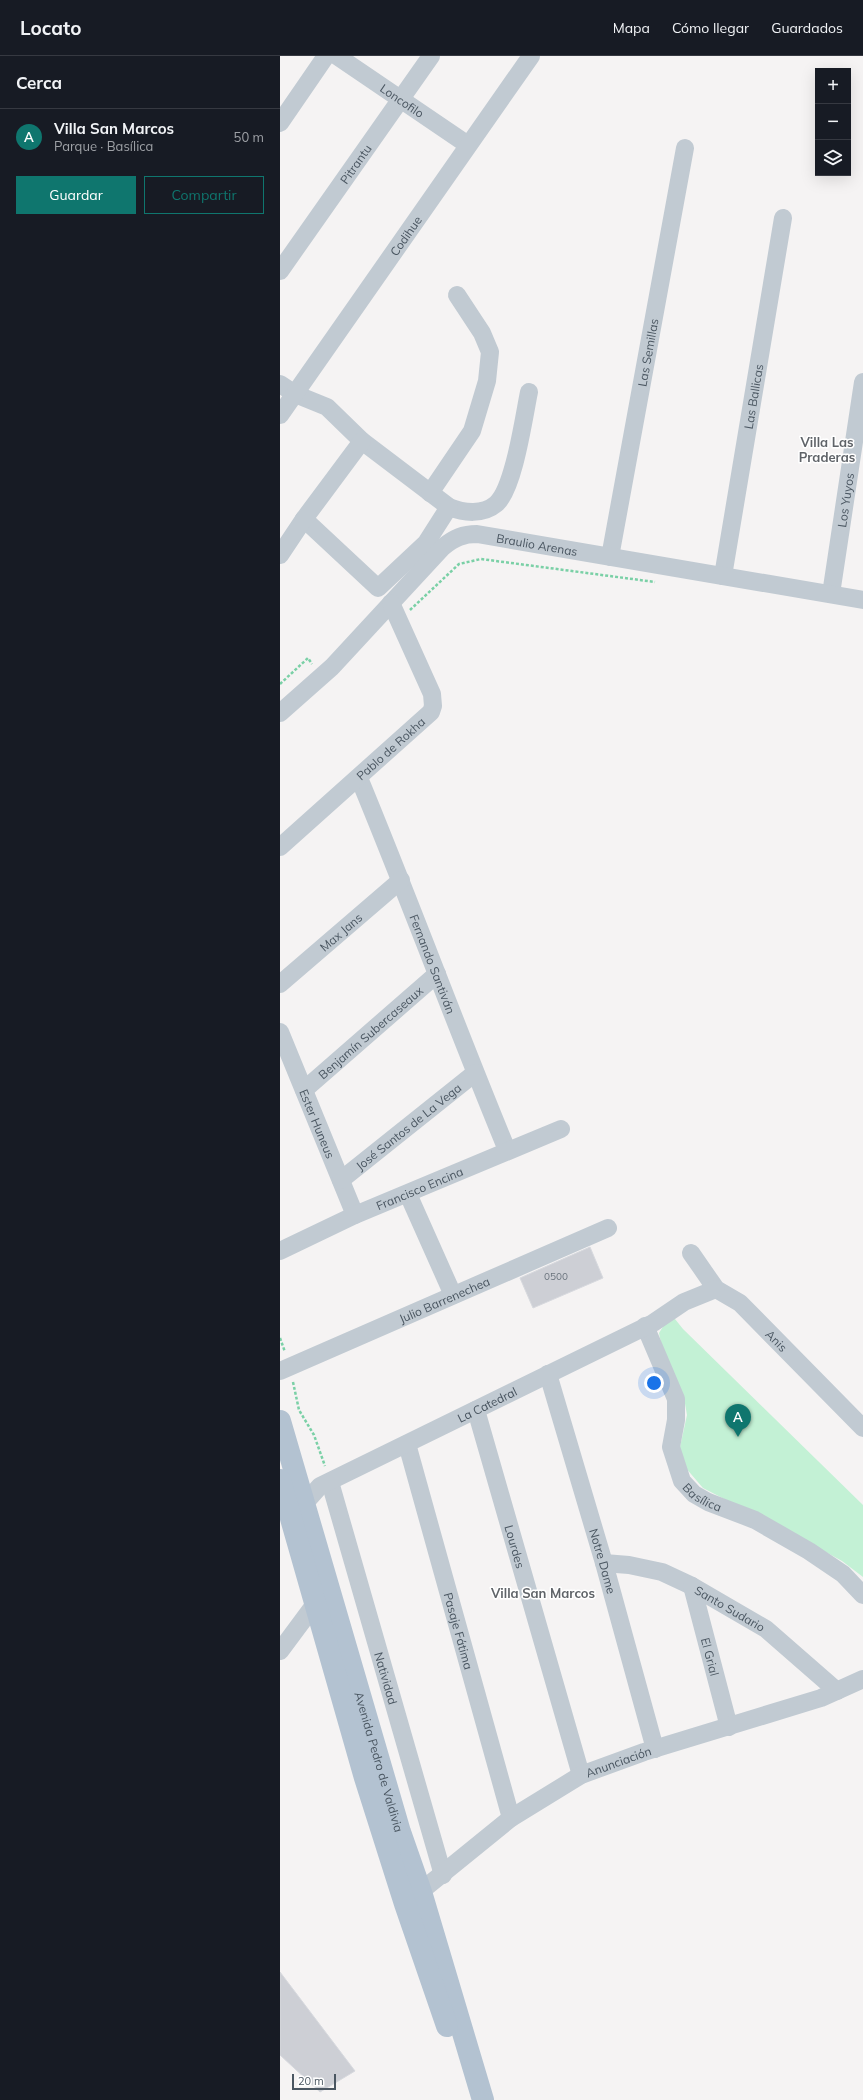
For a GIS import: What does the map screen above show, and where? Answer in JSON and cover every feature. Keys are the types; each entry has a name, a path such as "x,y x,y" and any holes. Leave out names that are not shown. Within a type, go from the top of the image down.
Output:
{"main road":[{"name":"Avenida Pedro de Valdivia","path":"280,1424 289,1481 315,1604 365,1778 413,1898 483,2100"},
{"name":"Avenida Pedro de Valdivia","path":"289,1481 304,1504 400,1832 413,1898 444,2019 479,2100"}],"street":[{"path":"280,123 326,56"},
{"name":"Loncofilo","path":"337,56 468,145"},
{"name":"Pitrantu","path":"281,264 431,56"},
{"name":"Codihue","path":"280,415 531,56"},
{"name":"Las Semillas","path":"610,556 685,148"},
{"name":"Las Ballicas","path":"724,576 783,218"},
{"path":"430,493 472,431 487,381 490,352 482,333 457,295"},
{"name":"Los Yuyos","path":"831,594 863,382"},
{"path":"280,384 295,394 327,407 362,440 449,507 460,512 485,510 497,504 506,490 512,470 529,392"},
{"path":"280,555 304,519 362,440"},
{"path":"304,519 378,588 426,543 449,507"},
{"name":"Braulio Arenas","path":"280,713 321,676 443,547 457,537 463,535 477,534 863,600"},
{"name":"Pablo de Rokha","path":"280,847 426,719 433,706 432,694 391,603"},
{"name":"Fernando Santiván","path":"359,778 401,880 475,1073 507,1150"},
{"name":"Max Jans","path":"280,984 401,880"},
{"name":"Benjamín Subercaseaux","path":"304,1090 437,974"},
{"name":"Ester Huneus","path":"280,1032 355,1215"},
{"name":"José Santos de La Vega","path":"341,1180 475,1073"},
{"name":"Francisco Encina","path":"280,1251 355,1215 408,1194 507,1150 561,1129"},
{"path":"408,1194 453,1295"},
{"name":"Julio Barrenechea","path":"285,1369 608,1228"},
{"name":"Anis","path":"691,1253 716,1289 740,1303 863,1428"},
{"name":"La Catedral","path":"304,1504 325,1484 649,1324 684,1302 716,1289"},
{"name":"Basílica","path":"649,1324 676,1399 676,1420 671,1447 682,1481 694,1494 703,1499 755,1520 809,1551 843,1574 863,1595"},
{"name":"Notre Dame","path":"548,1374 604,1563 655,1749"},
{"name":"Lourdes","path":"476,1410 581,1775"},
{"name":"Pasaje Fátima","path":"407,1444 512,1818"},
{"path":"289,1481 325,1484"},
{"name":"Natividad","path":"325,1484 443,1875"},
{"name":"Santo Sudario","path":"604,1563 629,1565 662,1572 692,1586 766,1629 816,1671 837,1691"},
{"name":"El Grial","path":"692,1586 729,1727"},
{"path":"280,1651 315,1604"},
{"name":"Anunciación","path":"413,1898 512,1818 581,1775 655,1749 821,1698 863,1679"}],"path":[{"path":"399,620 459,564 481,560 657,583"},
{"path":"280,684 308,658 321,676"},
{"path":"280,1338 285,1369 299,1410 314,1434 325,1484"}],"green space":[{"path":"671,1314 683,1329 863,1505 863,1577 842,1561 703,1488 685,1467 680,1447 687,1415 684,1398 661,1343 659,1333"}],"building":[{"path":"590,1247 603,1278 533,1308 520,1278"},
{"path":"280,1972 355,2071 320,2092 280,2055"}],"place":[{"name":"Villa San Marcos","path":"738,1437"}],"district":[{"name":"Villa Las Praderas","path":"827,450"},
{"name":"Villa San Marcos","path":"543,1593"}]}
